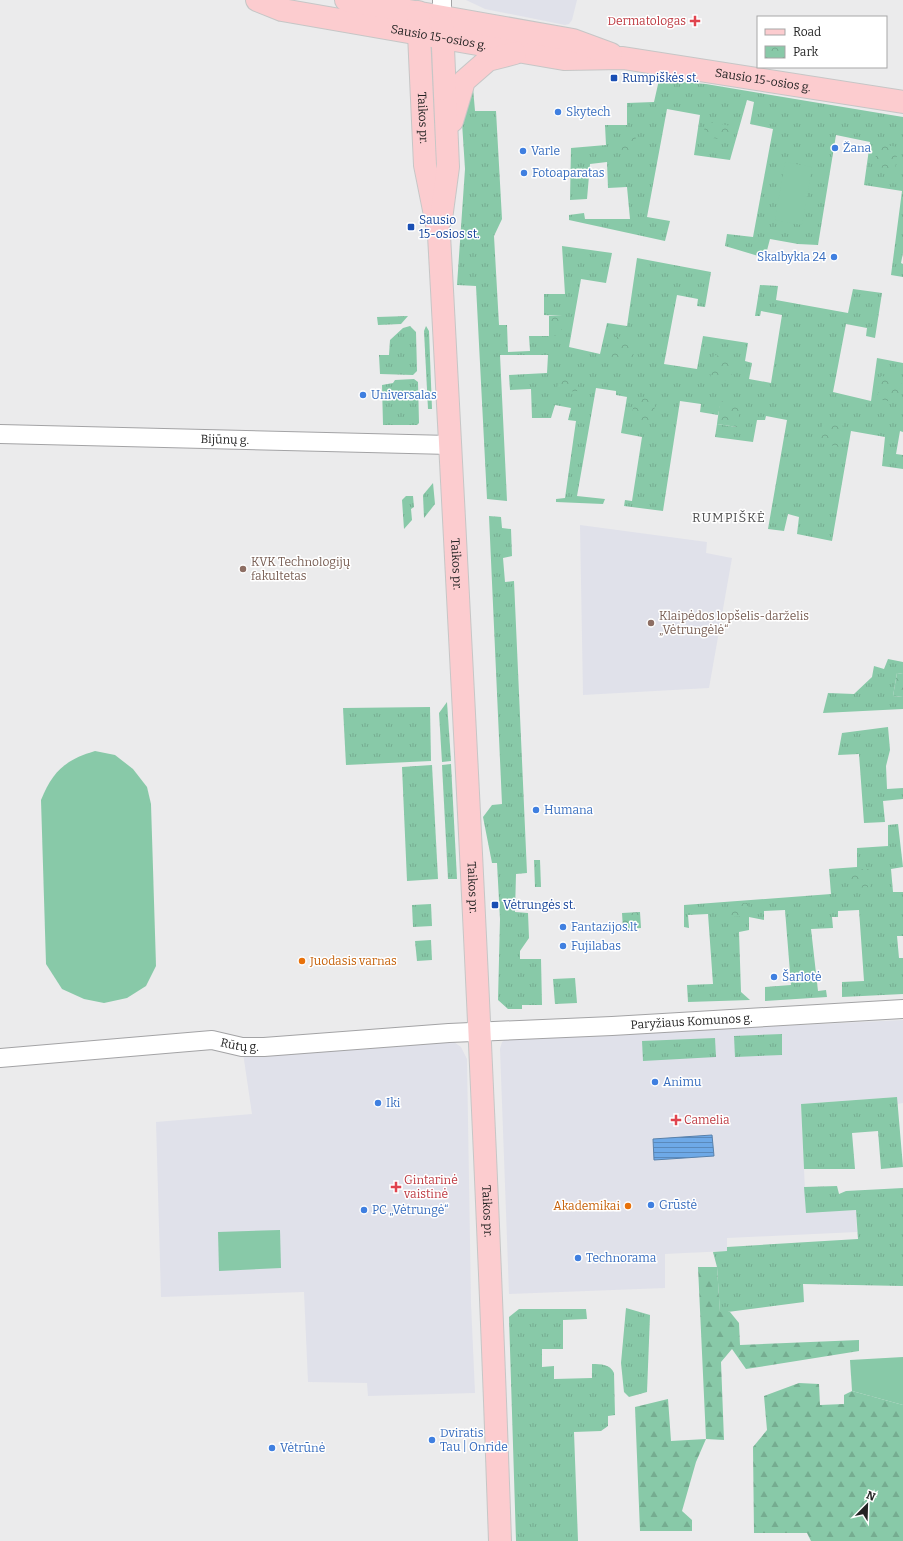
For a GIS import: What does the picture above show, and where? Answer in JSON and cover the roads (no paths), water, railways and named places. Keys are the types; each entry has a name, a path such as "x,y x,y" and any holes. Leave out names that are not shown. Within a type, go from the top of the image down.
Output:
{"main road":[{"name":"Sausio 15-osios g.","path":"257,0 282,10 564,59 623,58 903,102"},
{"name":"Sausio 15-osios g.","path":"346,0 442,8 573,40 623,58"},
{"name":"Taikos pr.","path":"418,6 424,165 439,235 480,1032 492,1291 500,1541"},
{"name":"Taikos pr.","path":"439,235 448,167 442,8"},
{"path":"447,135 464,81 488,60 520,52"}],"street":[{"name":"Bijūnų g.","path":"0,434 450,445"},
{"name":"Paryžiaus Komunos g.","path":"480,1032 620,1026 903,1009"},
{"name":"Rūtų g.","path":"0,1058 212,1040 242,1047 264,1047 480,1032"}],"water":[{"path":"712,1135 714,1156 654,1160 653,1139"}],"place":[{"name":"Dermatologas","path":"695,21"},
{"name":"Rumpiškės st.","path":"614,78"},
{"name":"Skytech","path":"558,112"},
{"name":"Žana","path":"835,148"},
{"name":"Varle","path":"523,151"},
{"name":"Fotoaparatas","path":"524,173"},
{"name":"Sausio 15-osios st.","path":"411,227"},
{"name":"Skalbykla 24","path":"834,257"},
{"name":"Universalas","path":"363,395"},
{"name":"KVK Technologijų fakultetas","path":"243,569"},
{"name":"Klaipėdos lopšelis-darželis „Vėtrungėlė“","path":"651,623"},
{"name":"Humana","path":"536,810"},
{"name":"Vėtrungės st.","path":"495,905"},
{"name":"Fantazijos.lt","path":"563,927"},
{"name":"Fujilabas","path":"563,946"},
{"name":"Juodasis varnas","path":"302,961"},
{"name":"Šarlotė","path":"774,977"},
{"name":"Animu","path":"655,1082"},
{"name":"Iki","path":"378,1103"},
{"name":"Camelia","path":"676,1120"},
{"name":"Gintarinė vaistinė","path":"396,1187"},
{"name":"Grūstė","path":"651,1205"},
{"name":"Akademikai","path":"628,1206"},
{"name":"PC „Vėtrungė“","path":"364,1210"},
{"name":"Technorama","path":"578,1258"},
{"name":"Dviratis Tau | Onride","path":"432,1440"},
{"name":"Vėtrūnė","path":"272,1448"}],"district":[{"name":"RUMPIŠKĖ","path":"729,517"}]}
